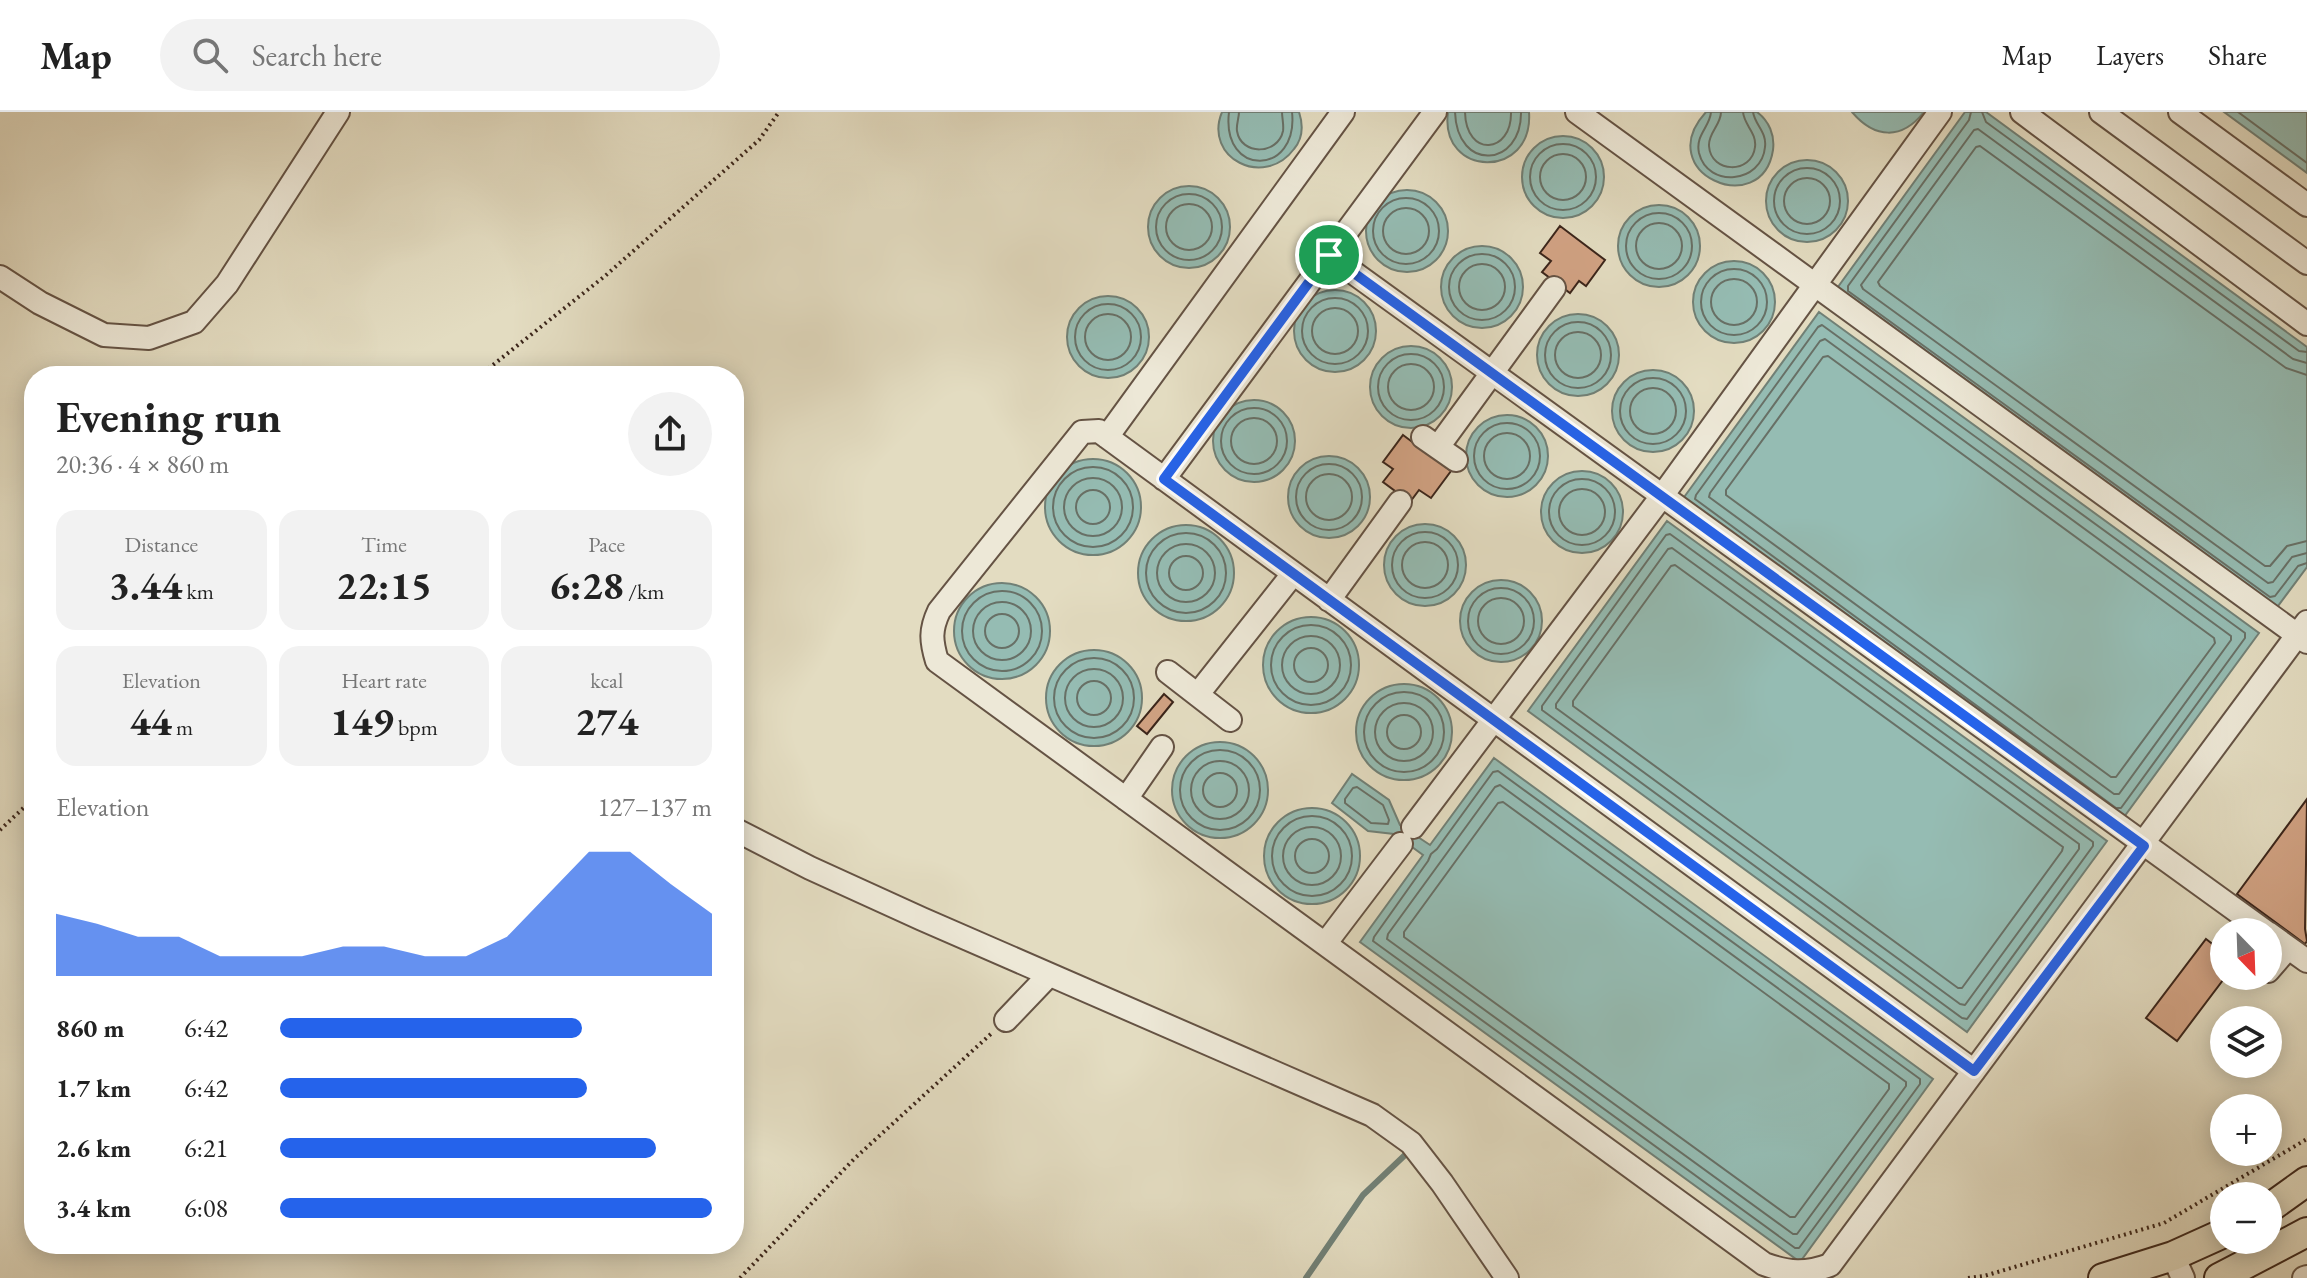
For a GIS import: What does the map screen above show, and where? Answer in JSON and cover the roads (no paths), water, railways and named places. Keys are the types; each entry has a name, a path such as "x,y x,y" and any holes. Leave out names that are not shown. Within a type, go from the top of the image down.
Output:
{"main road":[{"path":"2282,1199 2307,1181"},
{"path":"2219,1278 2307,1232"},
{"path":"2103,1278 2178,1267 2210,1243"}],"lane":[{"path":"0,277 40,303 104,335 149,338 194,322 227,284 338,112"},
{"path":"1107,437 1343,112"},
{"path":"1164,479 1435,112"},
{"path":"1577,112 2304,633 1830,1265 1812,1272 1788,1273 1764,1264 937,661 932,627 939,611 1082,432 1099,431 1974,1071"},
{"path":"1325,944 1662,496 1940,112"},
{"path":"2022,112 2307,324"},
{"path":"2101,112 2307,263"},
{"path":"2180,112 2307,205"},
{"path":"1329,255 2246,918"},
{"path":"1439,448 1554,288"},
{"path":"1329,600 1400,502"},
{"path":"1198,694 1293,574"},
{"path":"1168,672 1230,720"},
{"path":"1126,799 1162,747"},
{"path":"744,834 810,868 1049,975 1372,1115 1411,1143 1507,1278"},
{"path":"2282,944 2307,961"},
{"path":"2282,955 2288,948"},
{"path":"1006,1020 1049,975"}],"water":[{"path":"1222,112 1299,112 1301,136 1282,161 1267,167 1253,167 1240,163 1221,143 1218,128"},
{"path":"1448,112 1529,112 1527,134 1517,150 1503,159 1487,162 1471,159 1458,149 1449,134"},
{"path":"1706,112 1757,112 1765,120 1773,139 1773,150 1765,171 1750,183 1732,185 1714,180 1700,170 1691,154 1692,134"},
{"path":"1852,112 1924,112 1907,128 1888,133 1870,127"},
{"path":"1965,112 1986,112 2307,347 2307,567 2275,610 1835,291"},
{"path":"2224,112 2307,112 2307,173"},
{"path":"1563,136 1579,139 1592,148 1601,161 1604,177 1601,193 1592,206 1579,215 1563,218 1547,215 1534,206 1525,193 1522,177 1525,161 1534,148 1547,139"},
{"path":"1807,160 1823,163 1836,172 1845,185 1848,201 1845,217 1836,230 1823,239 1807,242 1791,239 1778,230 1769,217 1766,201 1769,185 1778,172 1791,163"},
{"path":"1189,186 1205,189 1218,198 1227,211 1230,227 1227,243 1218,256 1205,265 1189,268 1173,265 1160,256 1151,243 1148,227 1151,211 1160,198 1173,189"},
{"path":"1407,190 1423,193 1436,202 1445,215 1448,231 1445,247 1436,260 1423,269 1407,272 1391,269 1378,260 1369,247 1366,231 1369,215 1378,202 1391,193"},
{"path":"1659,205 1675,208 1688,217 1697,230 1700,246 1697,262 1688,275 1675,284 1659,287 1643,284 1630,275 1621,262 1618,246 1621,230 1630,217 1643,208"},
{"path":"1474,246 1490,246 1505,253 1516,264 1523,287 1520,303 1511,316 1490,328 1474,328 1459,321 1448,310 1441,295 1441,279 1448,264 1459,253"},
{"path":"1734,261 1750,264 1763,273 1772,286 1775,302 1772,318 1763,331 1750,340 1734,343 1718,340 1705,331 1696,318 1693,302 1696,286 1705,273 1718,264"},
{"path":"1335,290 1351,293 1364,302 1373,315 1376,331 1373,347 1364,360 1351,369 1335,372 1319,369 1306,360 1297,347 1294,331 1297,315 1306,302 1319,293"},
{"path":"1108,296 1124,299 1137,308 1146,321 1149,337 1146,353 1137,366 1124,375 1108,378 1092,375 1079,366 1070,353 1067,337 1070,321 1079,308 1092,299"},
{"path":"1819,312 2259,633 2121,821 1682,500"},
{"path":"1578,314 1594,317 1607,326 1616,339 1619,355 1616,371 1607,384 1594,393 1578,396 1562,393 1549,384 1540,371 1537,355 1540,339 1549,326 1562,317"},
{"path":"1403,346 1419,346 1434,353 1445,364 1452,387 1449,403 1440,416 1419,428 1403,428 1388,421 1377,410 1370,395 1370,379 1377,364 1388,353"},
{"path":"1653,370 1669,373 1682,382 1691,395 1694,411 1691,427 1682,440 1669,449 1653,452 1637,449 1624,440 1615,427 1612,411 1615,395 1624,382 1637,373"},
{"path":"1246,400 1262,400 1277,407 1288,418 1295,441 1292,457 1283,470 1262,482 1246,482 1231,475 1220,464 1213,449 1213,433 1220,418 1231,407"},
{"path":"1507,415 1523,418 1536,427 1545,440 1548,456 1545,472 1536,485 1523,494 1507,497 1491,494 1478,485 1469,472 1466,456 1469,440 1478,427 1491,418"},
{"path":"1321,456 1337,456 1352,463 1363,474 1370,497 1367,513 1358,526 1337,538 1321,538 1306,531 1295,520 1288,505 1288,489 1295,474 1306,463"},
{"path":"1093,459 1111,463 1127,473 1137,489 1141,507 1137,525 1127,541 1111,551 1093,555 1075,551 1059,541 1049,525 1045,507 1049,489 1059,473 1075,463"},
{"path":"1582,471 1598,474 1611,483 1620,496 1623,512 1620,528 1611,541 1598,550 1582,553 1566,550 1553,541 1544,528 1541,512 1544,496 1553,483 1566,474"},
{"path":"1667,521 2107,841 1967,1032 1528,711"},
{"path":"1425,524 1441,527 1454,536 1463,549 1466,565 1463,581 1454,594 1441,603 1425,606 1409,603 1396,594 1387,581 1384,565 1387,549 1396,536 1409,527"},
{"path":"1186,525 1204,529 1220,539 1230,555 1234,573 1230,591 1220,607 1204,617 1186,621 1168,617 1152,607 1142,591 1138,573 1142,555 1152,539 1168,529"},
{"path":"1501,580 1517,583 1530,592 1539,605 1542,621 1539,637 1530,650 1517,659 1501,662 1485,659 1472,650 1463,637 1460,621 1463,605 1472,592 1485,583"},
{"path":"1002,583 1020,587 1036,597 1046,613 1050,631 1046,649 1036,665 1020,675 1002,679 984,675 968,665 958,649 954,631 958,613 968,597 984,587"},
{"path":"1311,617 1329,621 1345,631 1355,647 1359,665 1355,683 1345,699 1329,709 1311,713 1293,709 1277,699 1267,683 1263,665 1267,647 1277,631 1293,621"},
{"path":"1094,650 1112,654 1128,664 1138,680 1142,698 1138,716 1128,732 1112,742 1094,746 1076,742 1060,732 1050,716 1046,698 1050,680 1060,664 1076,654"},
{"path":"1404,684 1422,688 1438,698 1448,714 1452,732 1448,750 1438,766 1422,776 1404,780 1386,776 1370,766 1360,750 1356,732 1360,714 1370,698 1386,688"},
{"path":"1220,742 1238,746 1254,756 1264,772 1268,790 1264,808 1254,824 1238,834 1220,838 1202,834 1186,824 1176,808 1172,790 1176,772 1186,756 1202,746"},
{"path":"1494,758 1933,1079 1800,1262 1360,942 1423,855 1394,834 1368,831 1332,803 1352,774 1389,800 1400,825 1430,845"},
{"path":"1312,808 1330,812 1346,822 1356,838 1360,856 1356,874 1346,890 1330,900 1312,904 1294,900 1278,890 1268,874 1264,856 1268,838 1278,822 1294,812"}],"waterway":[{"path":"1306,1278 1363,1195 1405,1155"}]}
